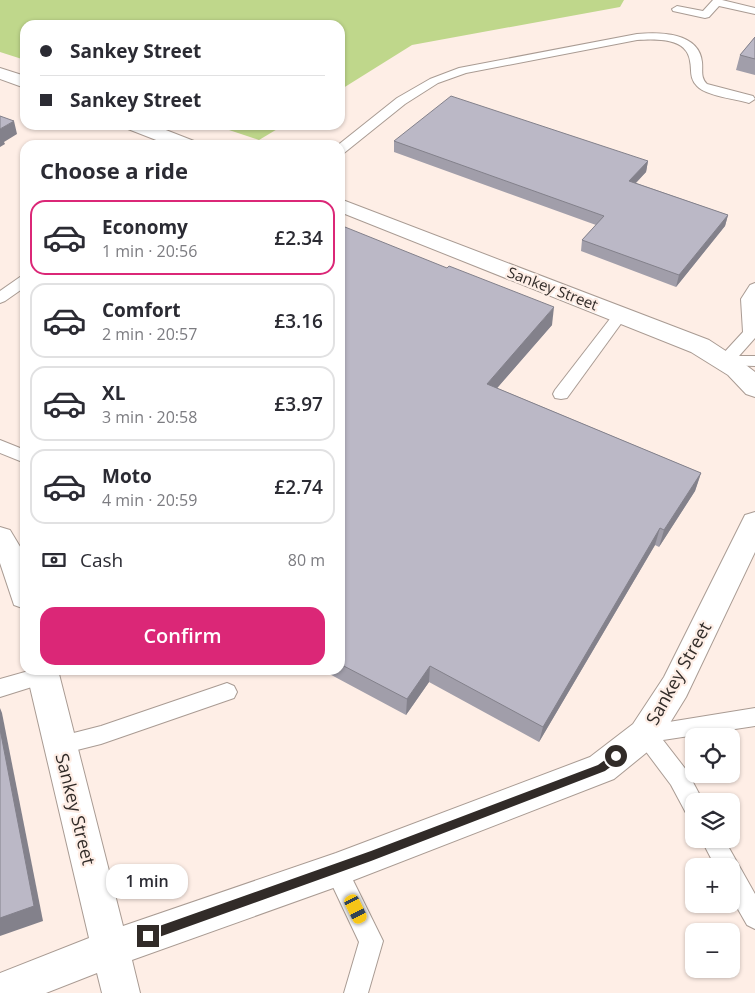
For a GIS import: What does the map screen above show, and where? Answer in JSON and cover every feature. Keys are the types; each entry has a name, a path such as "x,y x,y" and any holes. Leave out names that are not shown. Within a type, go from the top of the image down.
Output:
{"street":[{"path":"0,73 20,80"},
{"path":"149,130 174,140"},
{"name":"Sankey Street","path":"345,207 700,346 726,361 748,379 755,388"},
{"name":"Sankey Street","path":"110,949 336,870 602,768 645,734 675,687 755,523"},
{"path":"0,538 18,568 20,576"},
{"name":"Sankey Street","path":"43,675 121,993"},
{"path":"0,992 110,949"}],"lane":[{"path":"677,9 705,15 717,2 755,11"},
{"path":"345,146 401,101 434,81 485,65 637,37 656,35 681,42 692,50 696,60 695,74 703,86 749,99"},
{"path":"0,298 20,284"},
{"path":"726,361 751,333 748,300 755,288"},
{"path":"561,394 621,314"},
{"path":"726,361 755,361"},
{"path":"0,446 20,455"},
{"path":"0,688 37,675"},
{"path":"61,746 228,692"},
{"path":"687,793 679,778 645,734 754,718"},
{"path":"336,870 371,941 356,993"},
{"path":"740,890 755,917"}],"green space":[{"path":"0,0 624,0 620,7 412,45 345,87 345,20 20,20 20,58 0,52"},
{"path":"229,130 276,130 259,140"}],"building":[{"path":"755,37 755,59 740,55"},
{"path":"451,96 648,161 629,181 728,215 679,275 582,240 604,216 394,141"},
{"path":"0,116 14,121 0,129"},
{"path":"345,227 447,268 449,266 554,307 487,384 701,473 664,530 660,528 543,727 430,666 407,699 345,667"},
{"path":"0,729 34,906 0,918"}],"route":[{"path":"148,936 336,870 602,768 616,756"}]}
